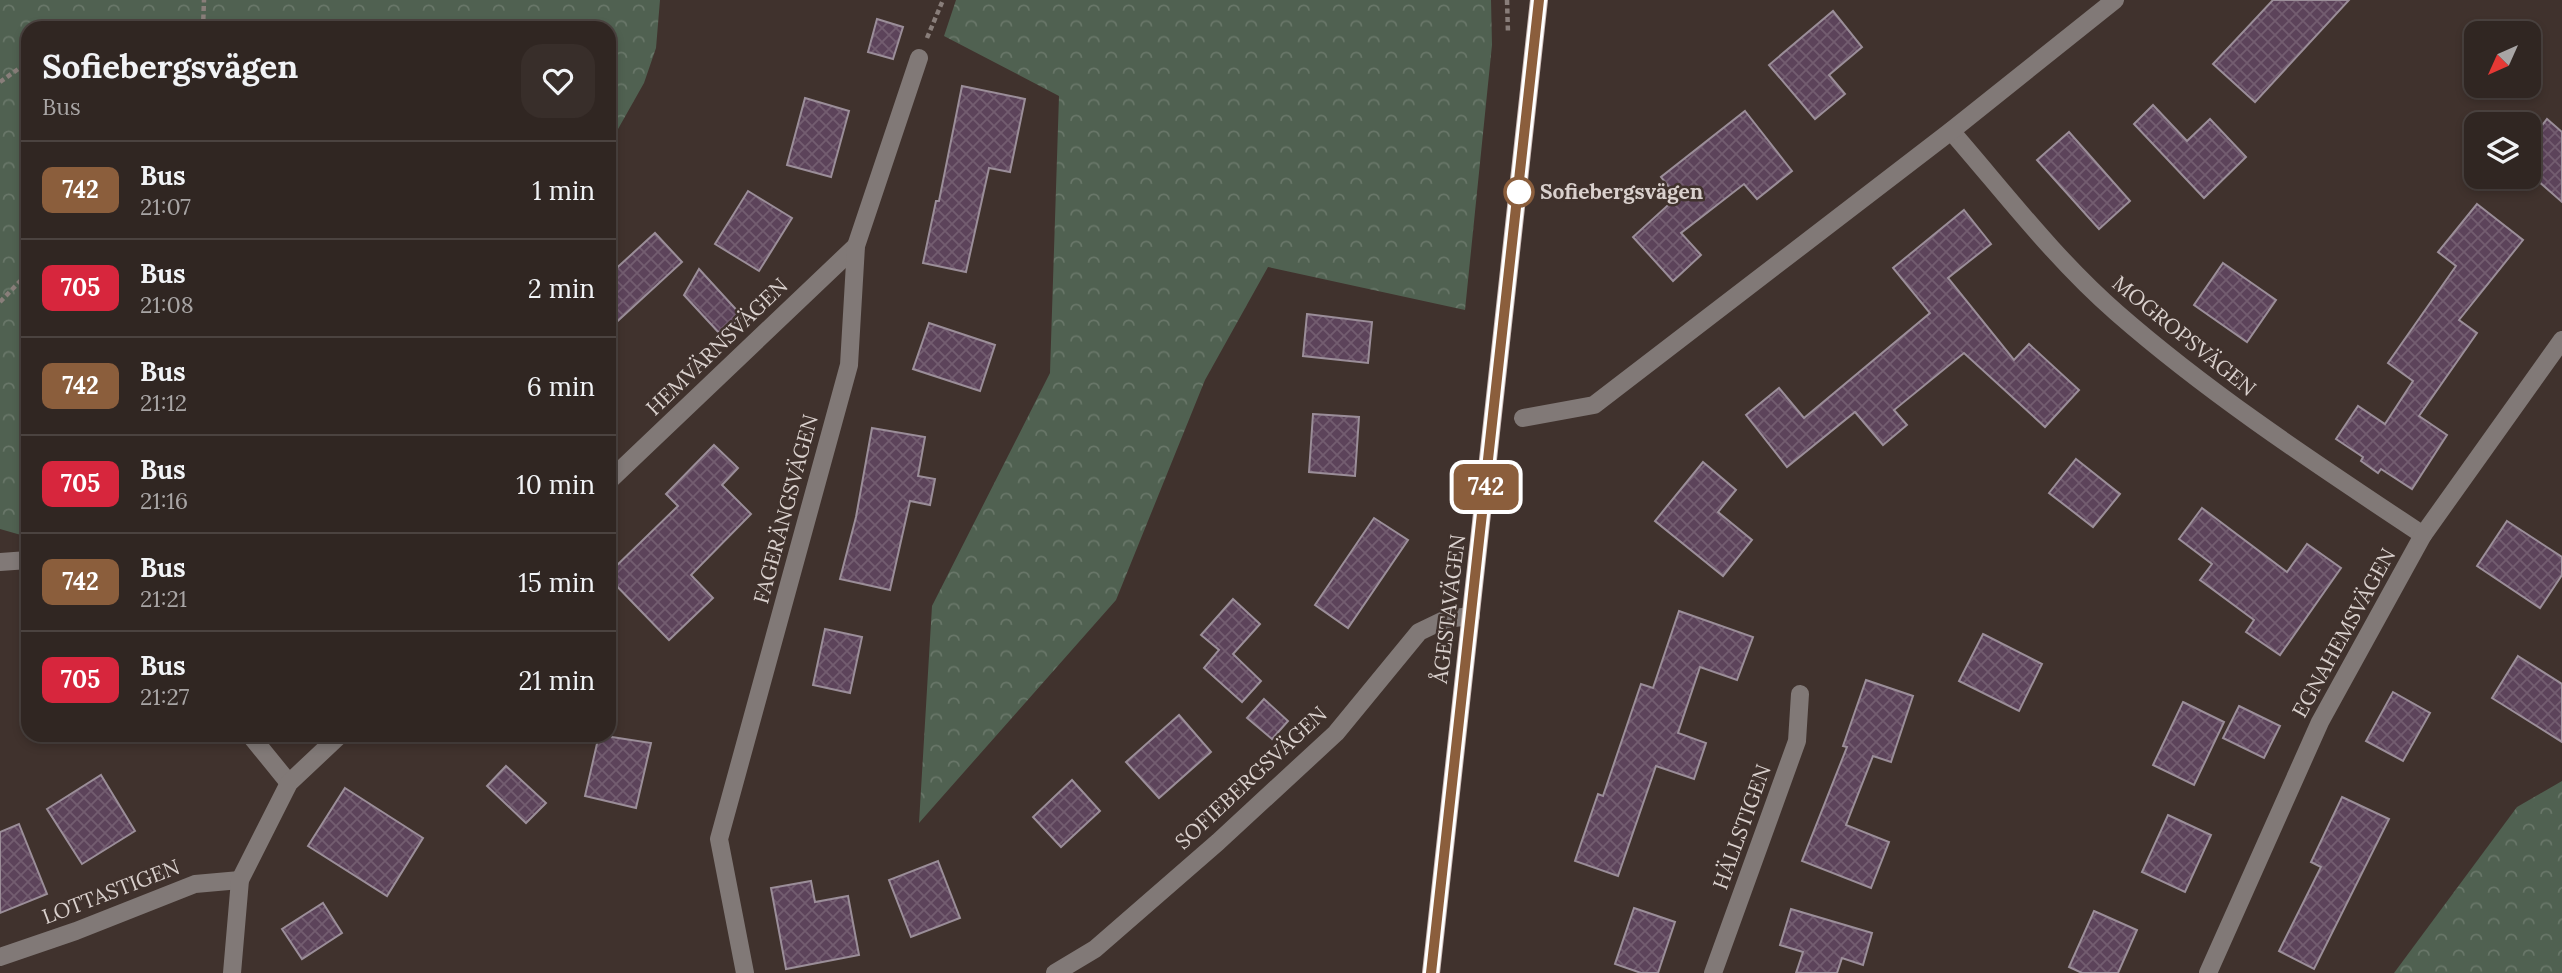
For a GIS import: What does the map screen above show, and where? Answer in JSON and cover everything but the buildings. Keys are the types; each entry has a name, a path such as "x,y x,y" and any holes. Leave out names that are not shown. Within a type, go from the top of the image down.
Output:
{"main road":[{"name":"ÅGESTAVÄGEN","path":"1431,973 1539,0"}],"street":[{"path":"1523,418 1594,405 1951,131 2115,0"},
{"name":"FAGERÄNGSVÄGEN","path":"745,973 719,839 849,365 856,246 919,58"},
{"name":"MOGROPSVÄGEN","path":"1951,131 2067,265 2116,312 2236,409 2423,535"},
{"name":"HEMVÄRNSVÄGEN","path":"616,474 856,246"},
{"name":"EGNAHEMSVÄGEN","path":"2208,973 2320,722 2423,535 2562,340"},
{"path":"0,562 21,560"},
{"name":"SOFIEBERGSVÄGEN","path":"1055,973 1095,949 1218,842 1336,733 1419,632 1446,619 1471,616"},
{"name":"HÄLLSTIGEN","path":"1713,973 1797,741 1800,694"},
{"path":"256,742 289,783"},
{"path":"232,973 240,880 289,783 333,742"},
{"name":"LOTTASTIGEN","path":"0,957 76,931 195,884 240,880"}],"path":[{"path":"203,21 204,0"},
{"path":"919,58 943,0"},
{"path":"0,82 21,67"},
{"path":"0,302 21,280"}],"green space":[{"path":"0,0 660,0 656,48 644,83 616,133 616,21 21,21 21,535 0,529"},
{"path":"956,0 1491,0 1492,45 1465,310 1268,267 1205,380 1116,600 919,823 932,606 1050,373 1059,96 944,36"},
{"path":"2562,781 2562,973 2394,973 2517,807"}],"bus line":[{"name":"742","path":"1431,973 1539,0"}],"place":[{"name":"Sofiebergsvägen","path":"1519,192"}]}
